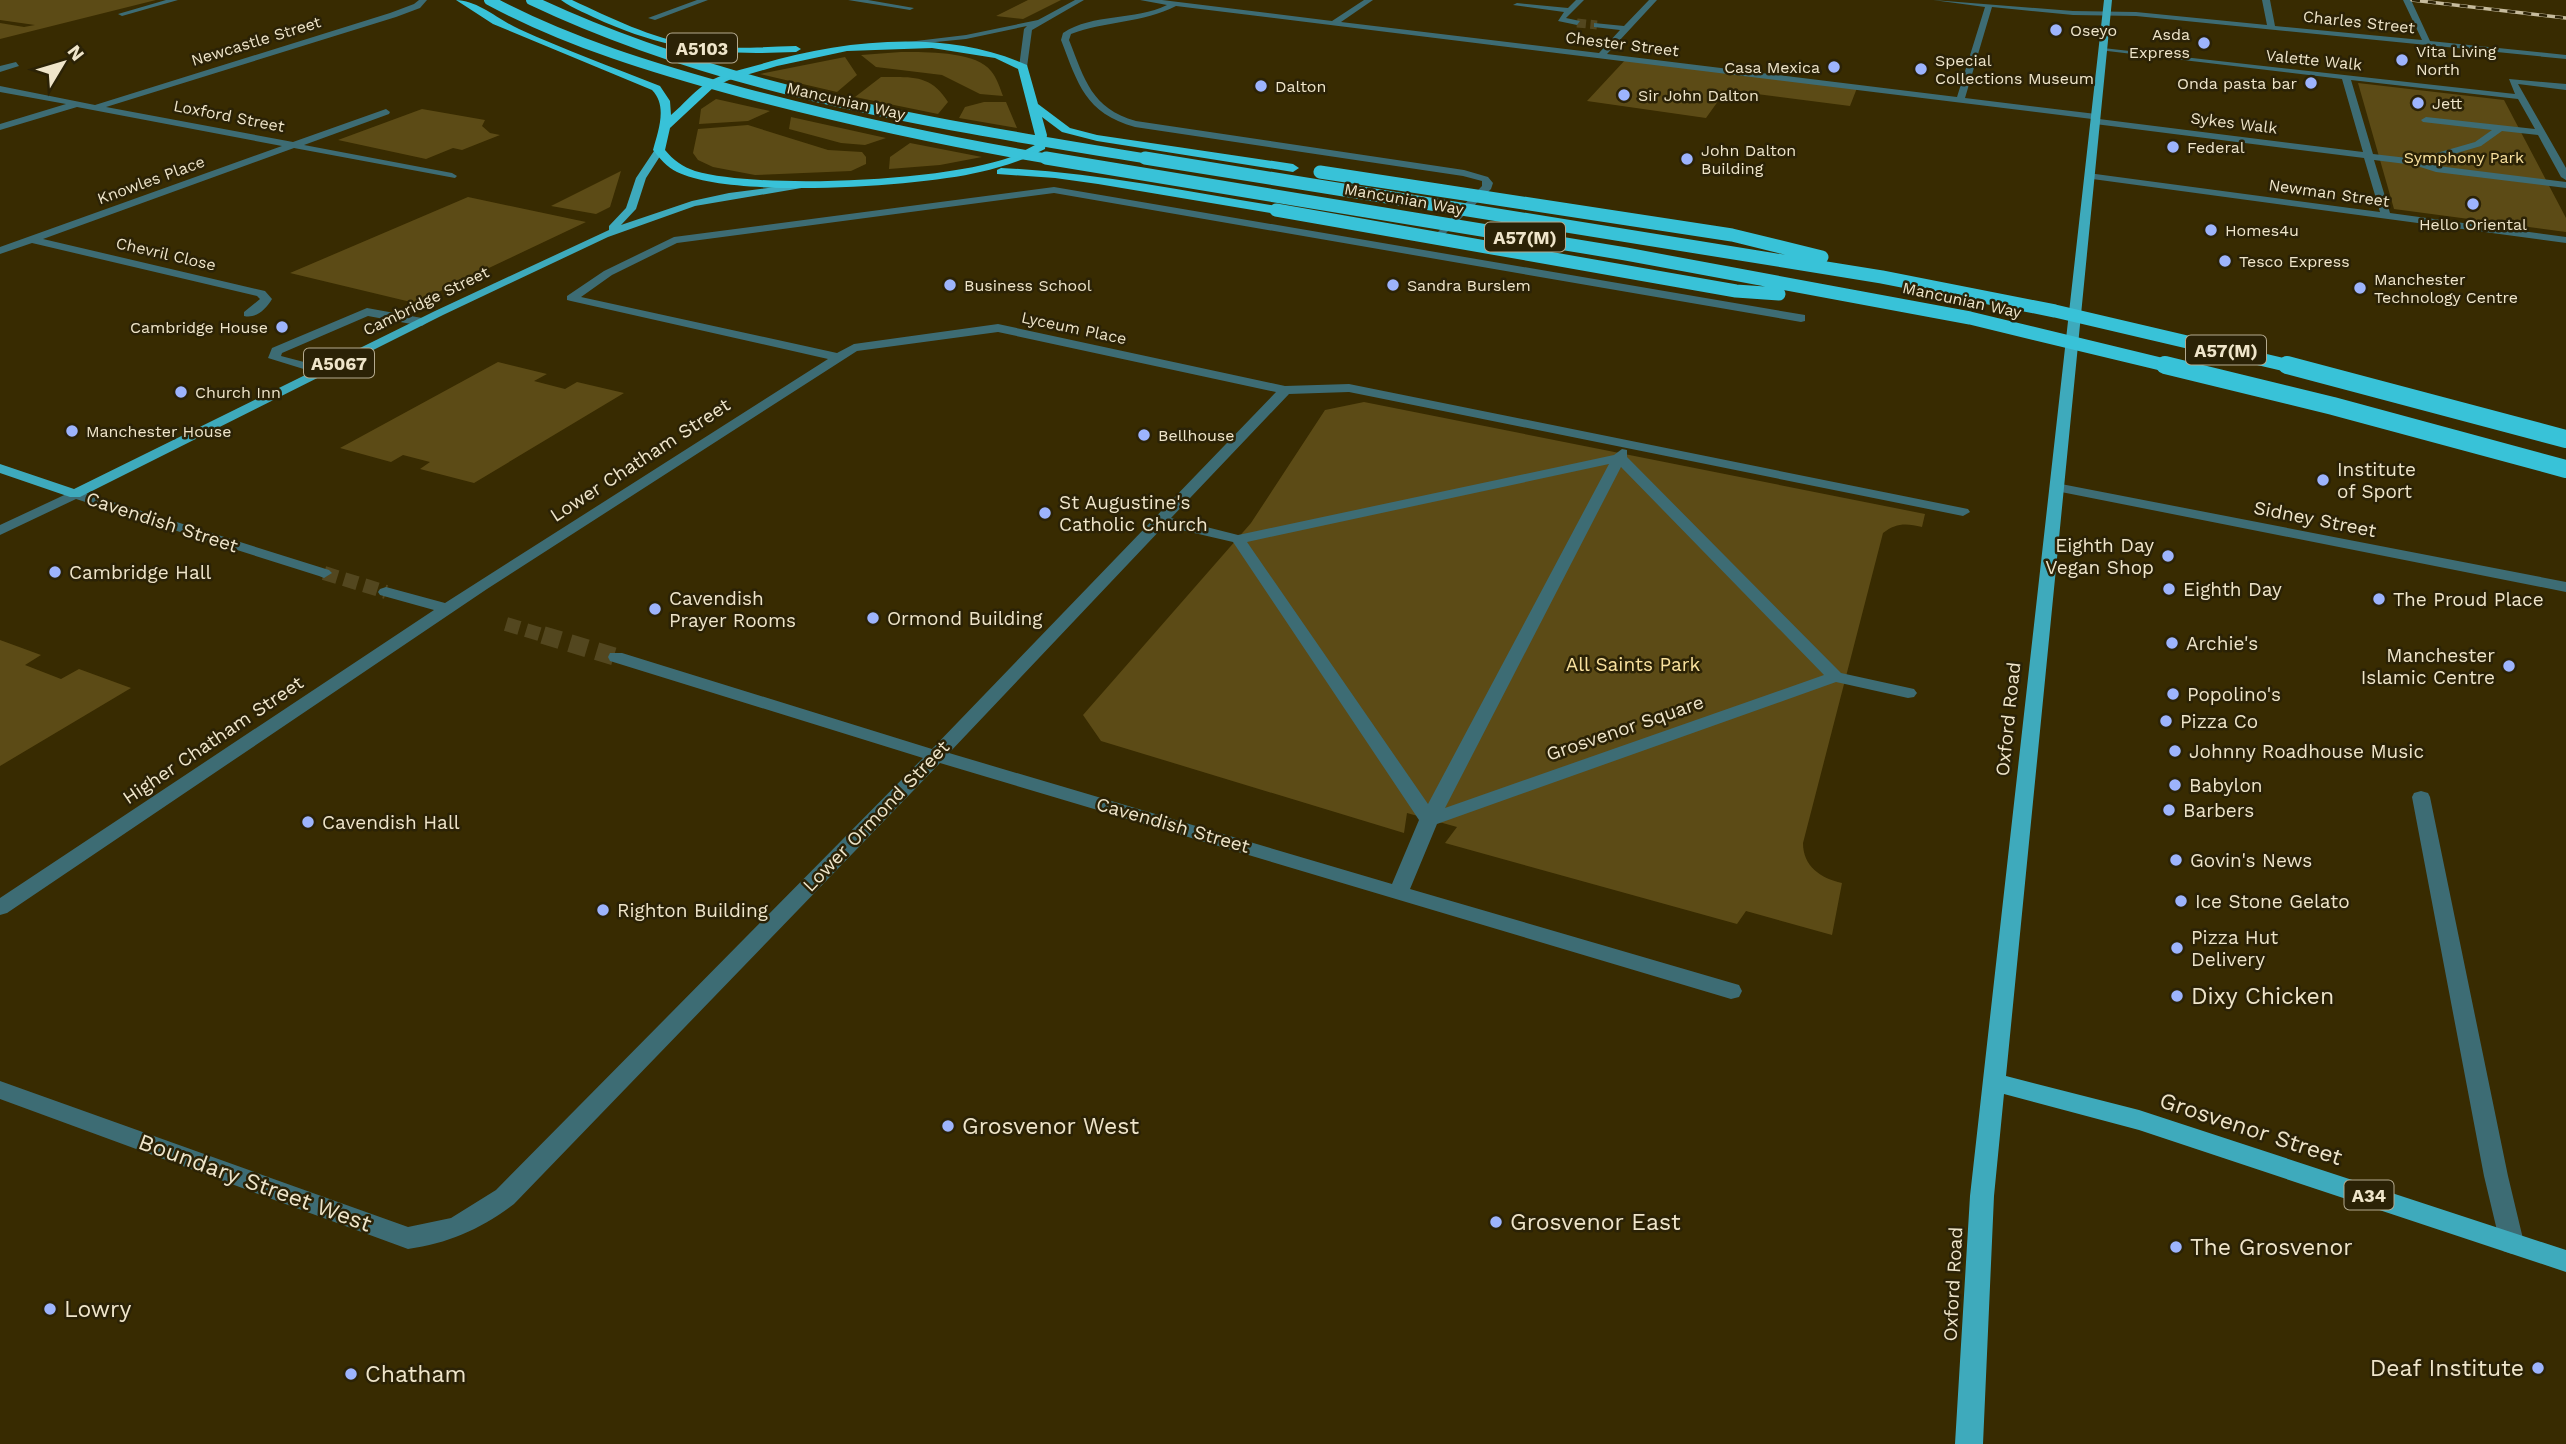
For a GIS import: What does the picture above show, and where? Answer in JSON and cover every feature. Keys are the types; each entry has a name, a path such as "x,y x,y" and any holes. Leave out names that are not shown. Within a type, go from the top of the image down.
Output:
{"highway":[{"name":"A5103","path":"460,0 496,22 549,46 656,88 662,93 666,103 666,127 659,149"},
{"name":"Mancunian Way","path":"489,0 574,40 666,72 758,99 908,133 1626,254 1970,318 2193,371 2566,469"},
{"name":"Mancunian Way","path":"531,0 589,27 675,57 772,85 912,118 1882,278 2156,333 2350,380 2566,439"},
{"name":"A5103","path":"565,0 625,27 693,47 727,50 872,46 957,47 997,55 1023,67"},
{"name":"A5103","path":"666,127 710,85 725,78 775,63 848,48"},
{"path":"659,149 668,162 682,170 707,177 774,183 828,183 958,174 1011,163 1032,155 1041,147 1034,106 1023,67"},
{"name":"A57(M)","path":"1034,106 1066,130 1097,138 1732,235 1797,249 1882,278"},
{"name":"A57(M)","path":"958,174 1055,174 1736,291 1886,302"},
{"name":"A57(M)","path":"2507,453 2566,475"}],"main road":[{"name":"Oxford Road","path":"1969,1444 1980,1230 2108,0"},
{"name":"Cambridge Street","path":"604,235 631,209 641,178 659,149"},
{"name":"Cambridge Street","path":"75,494 604,235 692,204 729,196 828,183"},
{"name":"Cavendish Street","path":"0,468 75,494"},
{"name":"Grosvenor Street","path":"1996,1083 2139,1120 2566,1261"}],"street":[{"path":"122,13 174,0"},
{"name":"Newcastle Street","path":"95,107 393,16 417,6 423,0"},
{"path":"652,18 704,0"},
{"path":"852,0 910,8"},
{"path":"872,46 966,37 1036,22 1080,0"},
{"name":"Chester Street","path":"1144,0 1886,87 1960,101 2096,119"},
{"path":"1334,23 1369,0"},
{"path":"1577,23 1561,19 1580,0"},
{"path":"1602,55 1653,0"},
{"name":"Charles Street","path":"1937,0 2136,13 2566,57"},
{"path":"2266,0 2271,27"},
{"path":"2407,0 2427,43"},
{"path":"1175,4 1154,15 1081,26 1068,33 1065,40 1087,96 1100,110 1112,118 1135,124 1464,173 1485,179 1487,187 1425,253"},
{"path":"1517,5 1569,10"},
{"path":"1960,101 1989,5"},
{"path":"1023,67 1026,34 1036,22"},
{"path":"1597,25 1627,29"},
{"name":"Valette Walk","path":"2103,50 2522,97"},
{"path":"0,69 16,64"},
{"path":"2346,78 2386,216"},
{"path":"2566,87 2512,81 2566,177"},
{"name":"Loxford Street","path":"0,89 452,176"},
{"path":"0,127 78,104"},
{"name":"Knowles Place","path":"0,251 386,111"},
{"name":"Sykes Walk","path":"2096,119 2416,162 2436,169 2566,185"},
{"path":"2426,120 2542,133"},
{"path":"2416,162 2478,144 2501,128"},
{"name":"Newman Street","path":"2088,176 2566,240"},
{"path":"837,357 571,298 608,273 674,240 1054,190 1801,317"},
{"name":"Chevril Close","path":"32,240 261,293 266,299 262,306 247,314"},
{"path":"0,241 16,246"},
{"path":"323,371 274,358 276,351 367,312 422,322"},
{"name":"Lyceum Place","path":"854,348 998,328 1285,390 1349,388 1624,451 1963,512"},
{"name":"Lower Chatham Street","path":"449,609 854,348"},
{"name":"Lower Ormond Street","path":"505,1197 936,755 1285,390"},
{"path":"1159,520 1238,539 1624,451"},
{"path":"1624,451 1835,677 1908,694"},
{"path":"1399,891 1429,820 1624,451"},
{"name":"Sidney Street","path":"2056,487 2566,587"},
{"path":"0,531 75,494"},
{"name":"Cavendish Street","path":"75,494 324,573"},
{"path":"1238,539 1429,820"},
{"path":"386,592 449,609"},
{"name":"Higher Chatham Street","path":"0,908 449,609"},
{"name":"Cavendish Street","path":"616,657 1731,991"},
{"name":"Grosvenor Square","path":"1429,820 1835,677"},
{"path":"2421,797 2496,1176 2512,1243"},
{"name":"Boundary Street West","path":"0,1090 408,1238 440,1234 473,1221 505,1197"}],"green space":[{"path":"0,0 156,0 0,39 0,23 24,27 35,25 0,20"},
{"path":"1028,0 1061,0 1023,19 996,16"},
{"path":"901,52 949,54 984,64 997,80 1003,96 980,94 942,75 876,67 861,55"},
{"path":"845,57 857,75 837,92 760,74"},
{"path":"1627,58 1857,88 1850,106 1726,90 1706,118 1587,101"},
{"path":"881,77 919,79 935,86 948,102 938,114 855,97"},
{"name":"Symphony Park","path":"2358,83 2504,100 2566,218 2566,232 2394,209"},
{"path":"716,99 770,111 748,121 699,124 701,109"},
{"path":"984,102 1006,102 1017,128 959,118 965,107"},
{"path":"422,109 485,120 482,126 490,133 500,135 462,150 453,148 426,159 338,140"},
{"path":"791,117 886,138 865,145 841,143 789,129"},
{"path":"748,125 828,150 862,152 866,157 866,164 851,171 755,175 713,167 698,160 693,153 698,129"},
{"path":"910,143 982,157 940,165 889,169 890,157"},
{"path":"621,171 610,207 596,214 551,206"},
{"path":"468,197 586,222 415,303 290,273"},
{"path":"498,362 547,374 534,381 565,389 577,382 624,393 474,483 420,469 430,462 403,455 391,462 340,448"},
{"name":"All Saints Park","path":"1364,402 1925,514 1922,527 1901,525 1883,533 1803,843 1806,858 1814,870 1842,883 1832,935 1746,911 1737,924 1445,843 1457,827 1407,813 1404,833 1101,741 1083,715 1251,523 1325,410"},
{"path":"0,640 41,655 25,665 61,679 79,669 131,688 0,766"}],"tunnel":[{"path":"1577,23 1597,25"},
{"path":"324,573 386,592"},
{"path":"506,624 549,637"},
{"path":"543,635 616,657"}],"railway":[{"path":"2412,0 2566,18"}],"place":[{"name":"Oseyo","path":"2056,30"},
{"name":"Asda Express","path":"2204,43"},
{"name":"Vita Living North","path":"2402,60"},
{"name":"Casa Mexica","path":"1834,67"},
{"name":"Special Collections Museum","path":"1921,69"},
{"name":"Onda pasta bar","path":"2311,83"},
{"name":"Dalton","path":"1261,86"},
{"name":"Sir John Dalton","path":"1624,95"},
{"name":"Jett","path":"2418,103"},
{"name":"Federal","path":"2173,147"},
{"name":"John Dalton Building","path":"1687,159"},
{"name":"Hello Oriental","path":"2473,204"},
{"name":"Homes4u","path":"2211,230"},
{"name":"Tesco Express","path":"2225,261"},
{"name":"Business School","path":"950,285"},
{"name":"Sandra Burslem","path":"1393,285"},
{"name":"Manchester Technology Centre","path":"2360,288"},
{"name":"Cambridge House","path":"282,327"},
{"name":"Church Inn","path":"181,392"},
{"name":"Manchester House","path":"72,431"},
{"name":"Bellhouse","path":"1144,435"},
{"name":"Institute of Sport","path":"2323,480"},
{"name":"St Augustine's Catholic Church","path":"1045,513"},
{"name":"Eighth Day Vegan Shop","path":"2168,556"},
{"name":"Cambridge Hall","path":"55,572"},
{"name":"Eighth Day","path":"2169,589"},
{"name":"The Proud Place","path":"2379,599"},
{"name":"Cavendish Prayer Rooms","path":"655,609"},
{"name":"Ormond Building","path":"873,618"},
{"name":"Archie's","path":"2172,643"},
{"name":"Manchester Islamic Centre","path":"2509,666"},
{"name":"Popolino's","path":"2173,694"},
{"name":"Pizza Co","path":"2166,721"},
{"name":"Johnny Roadhouse Music","path":"2175,751"},
{"name":"Babylon","path":"2175,785"},
{"name":"Barbers","path":"2169,810"},
{"name":"Cavendish Hall","path":"308,822"},
{"name":"Govin's News","path":"2176,860"},
{"name":"Ice Stone Gelato","path":"2181,901"},
{"name":"Righton Building","path":"603,910"},
{"name":"Pizza Hut Delivery","path":"2177,948"},
{"name":"Dixy Chicken","path":"2177,996"},
{"name":"Grosvenor West","path":"948,1126"},
{"name":"Grosvenor East","path":"1496,1222"},
{"name":"The Grosvenor","path":"2176,1247"},
{"name":"Lowry","path":"50,1309"},
{"name":"Deaf Institute","path":"2538,1368"},
{"name":"Chatham","path":"351,1374"}]}
